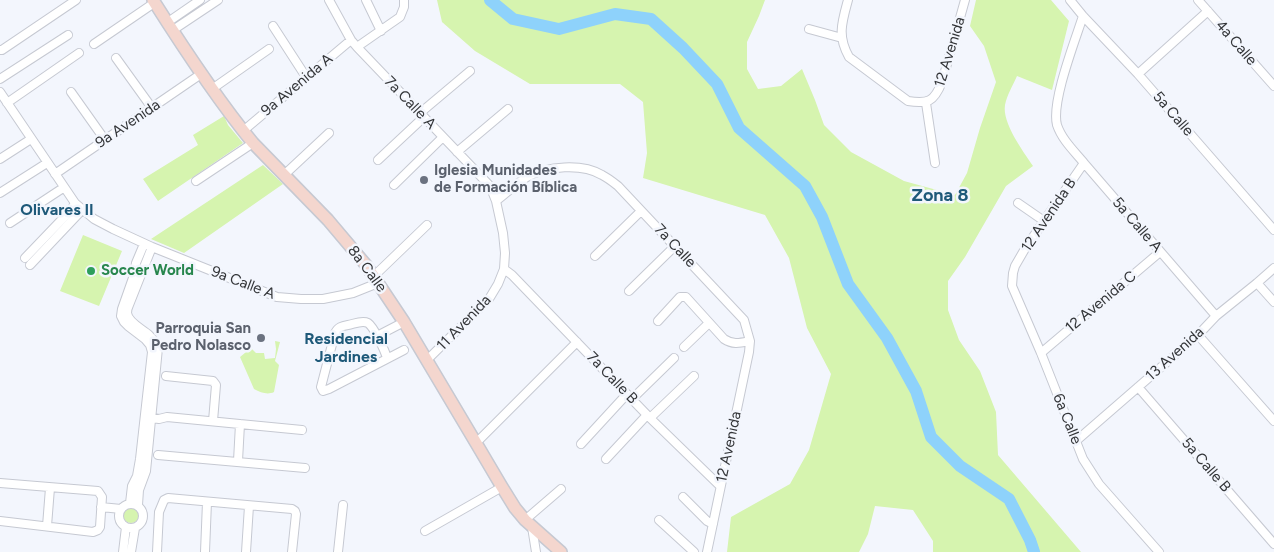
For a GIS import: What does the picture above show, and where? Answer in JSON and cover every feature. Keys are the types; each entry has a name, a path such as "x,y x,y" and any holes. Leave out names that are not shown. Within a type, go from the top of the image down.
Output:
{"street":[{"path":"0,50 76,0"},
{"path":"170,26 200,0"},
{"path":"170,26 218,0"},
{"name":"7a Calle A","path":"329,0 351,40 490,186 496,202"},
{"path":"366,0 381,31"},
{"path":"848,0 842,23 842,38 845,49 850,57 908,101 928,102 935,163"},
{"name":"12 Avenida","path":"928,102 938,92 942,82 965,0"},
{"name":"5a Calle","path":"1070,0 1138,74 1274,230"},
{"name":"4a Calle","path":"1198,0 1274,86"},
{"path":"94,44 154,1"},
{"name":"8a Calle","path":"154,1 201,74 252,143 328,220 376,280 398,325 427,360 476,443 499,489 528,523 561,552"},
{"path":"357,47 400,16 404,3"},
{"path":"1138,74 1208,11"},
{"name":"5a Calle A","path":"1083,16 1056,109 1057,124 1060,132 1069,146 1216,316"},
{"path":"273,26 306,77"},
{"path":"809,29 842,38"},
{"path":"0,79 68,34"},
{"name":"9a Avenida A","path":"243,131 351,40"},
{"path":"212,89 269,49"},
{"path":"7,103 79,53"},
{"path":"116,58 152,108"},
{"path":"378,160 422,115 470,71"},
{"name":"9a Avenida","path":"55,174 201,74"},
{"name":"9a Calle A","path":"0,92 75,203 94,219 144,244 277,297 323,298 353,293 376,280"},
{"path":"71,92 105,140"},
{"path":"457,152 508,109"},
{"path":"284,175 329,133"},
{"path":"394,185 443,137"},
{"path":"0,159 31,139"},
{"path":"196,181 252,143"},
{"path":"0,193 47,163"},
{"name":"12 Avenida B","path":"1015,266 1084,163"},
{"name":"7a Calle","path":"496,202 528,177 548,169 564,167 601,174 618,186 744,320 750,341"},
{"path":"10,223 64,188"},
{"name":"11 Avenida","path":"427,360 489,299 498,284 504,270 505,253 503,233 496,202"},
{"path":"75,203 27,262 82,210"},
{"path":"1018,203 1044,221"},
{"path":"595,256 641,211"},
{"path":"376,280 427,225"},
{"path":"131,552 134,528 138,526 139,490 146,471 158,348 151,337 132,322 127,312 144,244"},
{"path":"629,291 675,246"},
{"path":"140,266 152,247"},
{"name":"12 Avenida C","path":"1041,353 1160,252"},
{"name":"6a Calle","path":"1015,266 1012,286 1083,459 1099,484 1159,552"},
{"name":"13 Avenida","path":"1076,441 1198,335 1216,316 1274,268"},
{"name":"7a Calle B","path":"504,270 512,275 629,397 720,486"},
{"path":"1258,283 1274,302"},
{"path":"658,321 683,296 724,339 738,343 750,341"},
{"path":"387,358 377,336 366,322 342,326 338,328 320,387 323,391 326,391 404,350"},
{"path":"684,347 709,322"},
{"path":"377,336 398,325"},
{"path":"1198,335 1274,421"},
{"name":"12 Avenida","path":"707,552 750,341"},
{"path":"476,443 577,342"},
{"path":"581,444 629,397 674,358"},
{"path":"166,376 213,381 216,383 213,421"},
{"path":"606,459 648,416 694,376"},
{"name":"5a Calle B","path":"1138,387 1274,544"},
{"path":"151,415 302,430"},
{"path":"238,461 240,424"},
{"path":"158,455 306,468"},
{"path":"0,483 98,491 102,496 100,527 93,532 0,521"},
{"path":"47,526 50,488"},
{"path":"425,531 499,489"},
{"path":"536,552 528,523 561,489"},
{"path":"157,552 159,516 164,500 168,498 295,511 292,552"},
{"path":"683,498 707,521 713,524"},
{"path":"204,552 207,502"},
{"path":"101,511 121,508 126,504 138,510 159,516"},
{"path":"338,552 342,505"},
{"path":"246,552 249,506"},
{"path":"121,508 119,518 122,525 134,528"},
{"path":"101,511 119,518"},
{"path":"659,520 694,552"},
{"path":"122,552 126,527"}],"green space":[{"path":"437,0 765,0 747,42 747,69 758,89 781,86 802,69 824,125 851,152 904,181 955,195 967,173 996,82 984,46 970,26 976,0 1051,0 1069,21 1052,90 1017,76 1005,105 1010,128 1033,166 1006,186 965,257 948,281 948,310 959,340 980,371 996,412 998,455 1081,552 933,552 933,541 913,510 875,506 868,534 859,552 727,552 731,517 790,484 809,450 831,374 807,328 789,258 765,215 643,178 647,153 643,102 620,84 530,84 475,51 442,22"},
{"path":"224,116 228,125 243,143 158,201 143,179 198,145 193,135"},
{"path":"263,165 283,184 184,253 151,239"},
{"name":"Soccer World","path":"83,235 122,251 99,306 60,291"},
{"path":"275,341 280,342 275,361 279,365 274,392 259,392 254,389 240,357 251,348 256,353 264,353 265,359 275,358"},
{"path":"131,507 137,509 139,515 137,521 131,523 125,521 123,515 125,509"}],"waterway":[{"path":"490,0 513,19 559,29 615,14 651,19 683,48 717,84 739,128 805,186 822,217 848,284 887,338 916,391 931,437 960,466 1009,499 1030,540 1034,552"}],"place":[{"name":"Iglesia Munidades de Formación Bíblica","path":"424,180"},
{"name":"Soccer World","path":"91,271"},
{"name":"Parroquia San Pedro Nolasco","path":"261,338"}],"district":[{"name":"Zona 8","path":"940,196"},
{"name":"Olivares II","path":"57,210"},
{"name":"Residencial Jardines","path":"346,348"}]}
